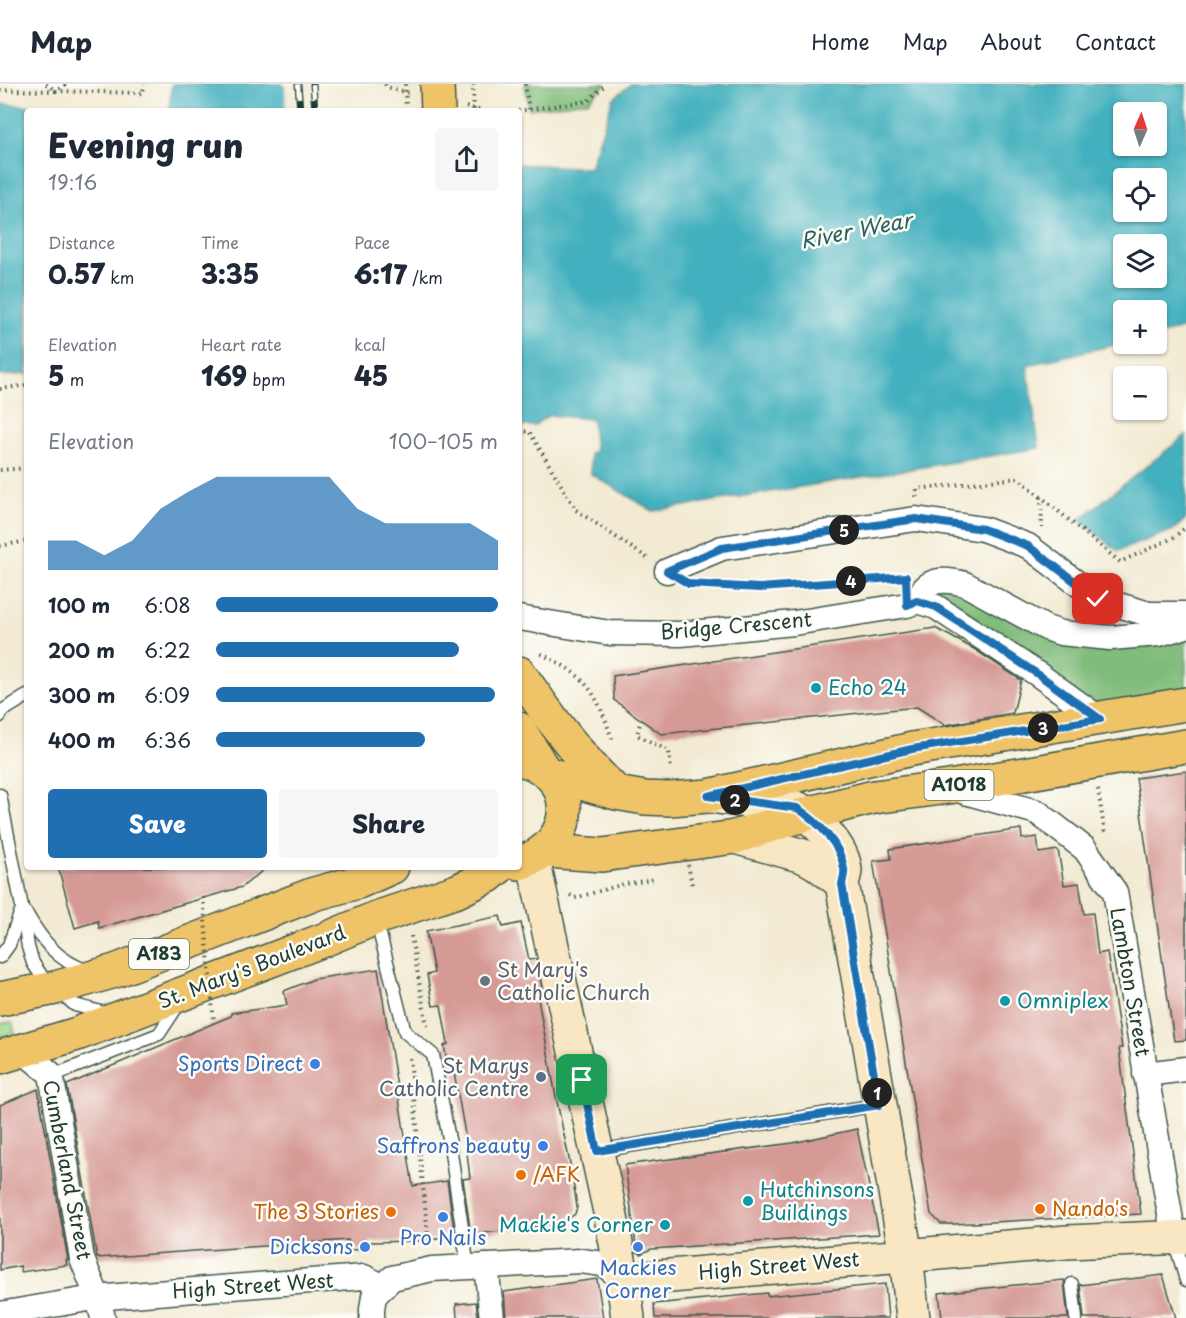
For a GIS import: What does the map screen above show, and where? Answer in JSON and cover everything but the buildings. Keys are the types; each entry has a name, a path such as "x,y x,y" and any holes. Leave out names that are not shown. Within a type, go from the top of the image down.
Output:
{"main road":[{"path":"437,84 438,108"},
{"path":"527,662 559,731 616,793"},
{"name":"A1018","path":"537,768 616,793 645,798 708,796 912,749 1186,704"},
{"path":"522,736 537,768 560,789 564,803 564,815 557,837 533,857"},
{"name":"A1018","path":"533,857 602,855 735,837 806,814 874,796 949,787 1186,746"},
{"path":"314,894 346,870"},
{"name":"A183","path":"0,999 108,974 314,894 358,882 385,870"},
{"name":"St. Mary's Boulevard","path":"12,1054 126,1016 376,918 457,891 495,870"}],"street":[{"path":"667,571 722,548 916,519 983,529 1028,546 1098,599 1149,614 1186,614"},
{"path":"1100,719 1039,675 936,607 912,603 928,585 940,580 952,580 965,584 1046,628 1060,633 1110,638 1159,634 1186,626"},
{"name":"Bridge Crescent","path":"522,618 610,633 681,634 794,623 912,603"},
{"name":"Lambton Street","path":"949,787 1037,812 1085,849 1115,892 1145,1074 1180,1237"},
{"path":"708,796 797,808 836,844 845,870 842,884 906,1256 913,1318"},
{"path":"735,837 803,856 816,863 842,884"},
{"path":"533,857 597,1151 623,1280 628,1318"},
{"name":"Cumberland Street","path":"12,1054 51,1074 82,1258 101,1308"},
{"path":"1145,1074 1186,1069"},
{"name":"High Street West","path":"0,1314 101,1308 373,1282 432,1269 581,1261 603,1264 623,1280 1067,1242 1180,1237"},
{"path":"477,1267 492,1318"},
{"path":"372,1318 373,1282"}],"lane":[{"path":"1,714 24,698"},
{"path":"0,795 28,947 33,963 43,978 75,1005 126,1016"},
{"path":"0,957 9,945 22,907"},
{"path":"22,907 42,940 64,961 86,971 108,974"},
{"path":"376,918 405,1032 433,1055 477,1267"},
{"path":"51,1074 62,1072 159,1034 187,991"},
{"path":"597,1151 879,1105"},
{"path":"1180,1237 1186,1280"},
{"path":"1072,1284 1076,1318"}],"path":[{"path":"46,84 56,91"},
{"path":"56,91 66,84"},
{"path":"0,90 143,93 144,84"},
{"path":"405,84 406,108"},
{"path":"472,84 474,108"},
{"path":"525,84 529,109"},
{"path":"522,110 588,100 606,84"},
{"path":"0,388 24,385"},
{"path":"522,432 529,431 576,510 689,584 760,588 906,577 912,603"},
{"path":"0,470 24,468"},
{"path":"916,519 917,489 1018,478 1120,562 1173,538 1186,527"},
{"path":"1041,497 1042,527"},
{"path":"0,546 24,542"},
{"path":"527,662 564,664 588,685 602,711 613,742"},
{"path":"641,719 637,735 669,751 672,778"},
{"path":"1093,761 1106,837"},
{"path":"688,865 692,885"},
{"path":"683,875 694,873"},
{"path":"575,898 624,884 659,879"},
{"path":"204,897 214,1023"},
{"path":"419,931 410,933 428,1026 409,1056 430,1250"}],"green space":[{"path":"525,84 606,84 588,101 529,109"},
{"path":"940,580 1046,628 1186,626 1186,704 1100,719 921,591"},
{"path":"12,1022 15,1033 0,1036 0,1024"}],"water":[{"path":"172,84 282,84 310,108 169,108"},
{"name":"River Wear","path":"631,84 1186,84 1186,328 1167,333 1167,300 1113,300 1113,345 1027,365 1039,448 653,511 591,474 590,453 595,451 592,419 549,415 534,426 522,426 522,164 590,168 613,99"},
{"path":"0,104 59,108 24,108 24,374 0,376"},
{"path":"1186,435 1186,519 1173,530 1118,551 1079,520"}],"pier":[{"path":"285,84 313,108 286,108"}],"railway":[{"path":"298,84 300,108"},
{"path":"313,84 315,108"}],"place":[{"name":"Echo 24","path":"816,688"},
{"name":"St Mary's Catholic Church","path":"485,981"},
{"name":"Omniplex","path":"1005,1001"},
{"name":"Sports Direct","path":"315,1064"},
{"name":"St Marys Catholic Centre","path":"541,1077"},
{"name":"Saffrons beauty","path":"543,1146"},
{"name":"/AFK","path":"521,1175"},
{"name":"Hutchinsons Buildings","path":"748,1201"},
{"name":"Nando's","path":"1040,1209"},
{"name":"The 3 Stories","path":"391,1212"},
{"name":"Pro Nails","path":"443,1217"},
{"name":"Mackie's Corner","path":"665,1225"},
{"name":"Dicksons","path":"365,1247"},
{"name":"Mackies Corner","path":"638,1247"}],"route":[{"path":"582,1080 597,1151 879,1105 842,884 845,870 836,844 797,808 708,796 912,749 1100,719 1039,675 936,607 917,601 907,605 906,577 760,588 689,584 667,571 722,548 916,519 983,529 1028,546 1098,599"}]}
